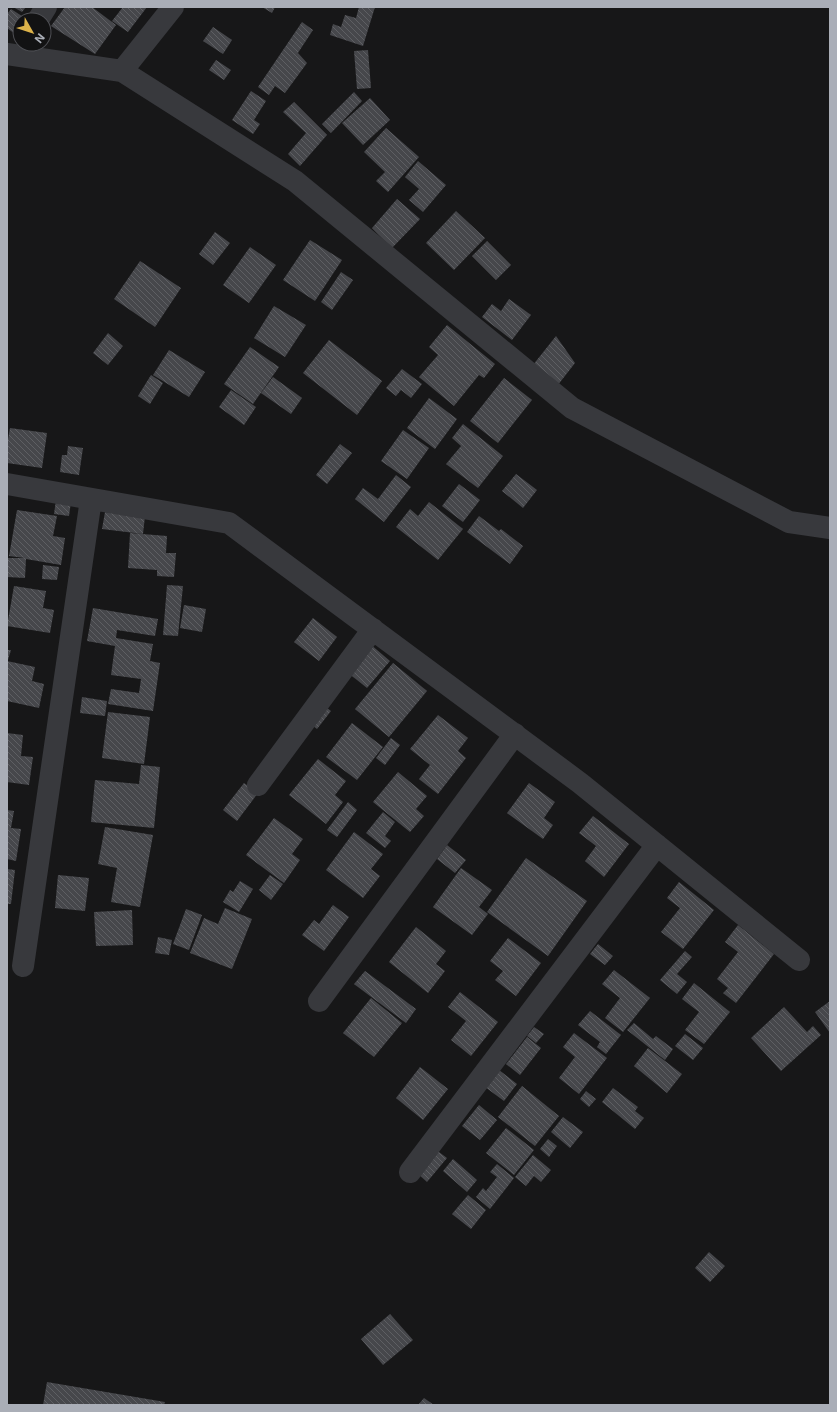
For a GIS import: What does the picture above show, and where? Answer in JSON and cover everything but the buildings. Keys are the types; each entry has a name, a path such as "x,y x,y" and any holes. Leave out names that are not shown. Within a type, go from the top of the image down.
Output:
{"street":[{"path":"122,71 173,7"},
{"path":"15,52 122,71 295,181 572,408 789,522 830,528"},
{"path":"7,484 229,523 580,783 799,960"},
{"path":"23,966 91,499"},
{"path":"258,785 373,629"},
{"path":"319,1001 515,734"},
{"path":"410,1172 657,845"}]}
